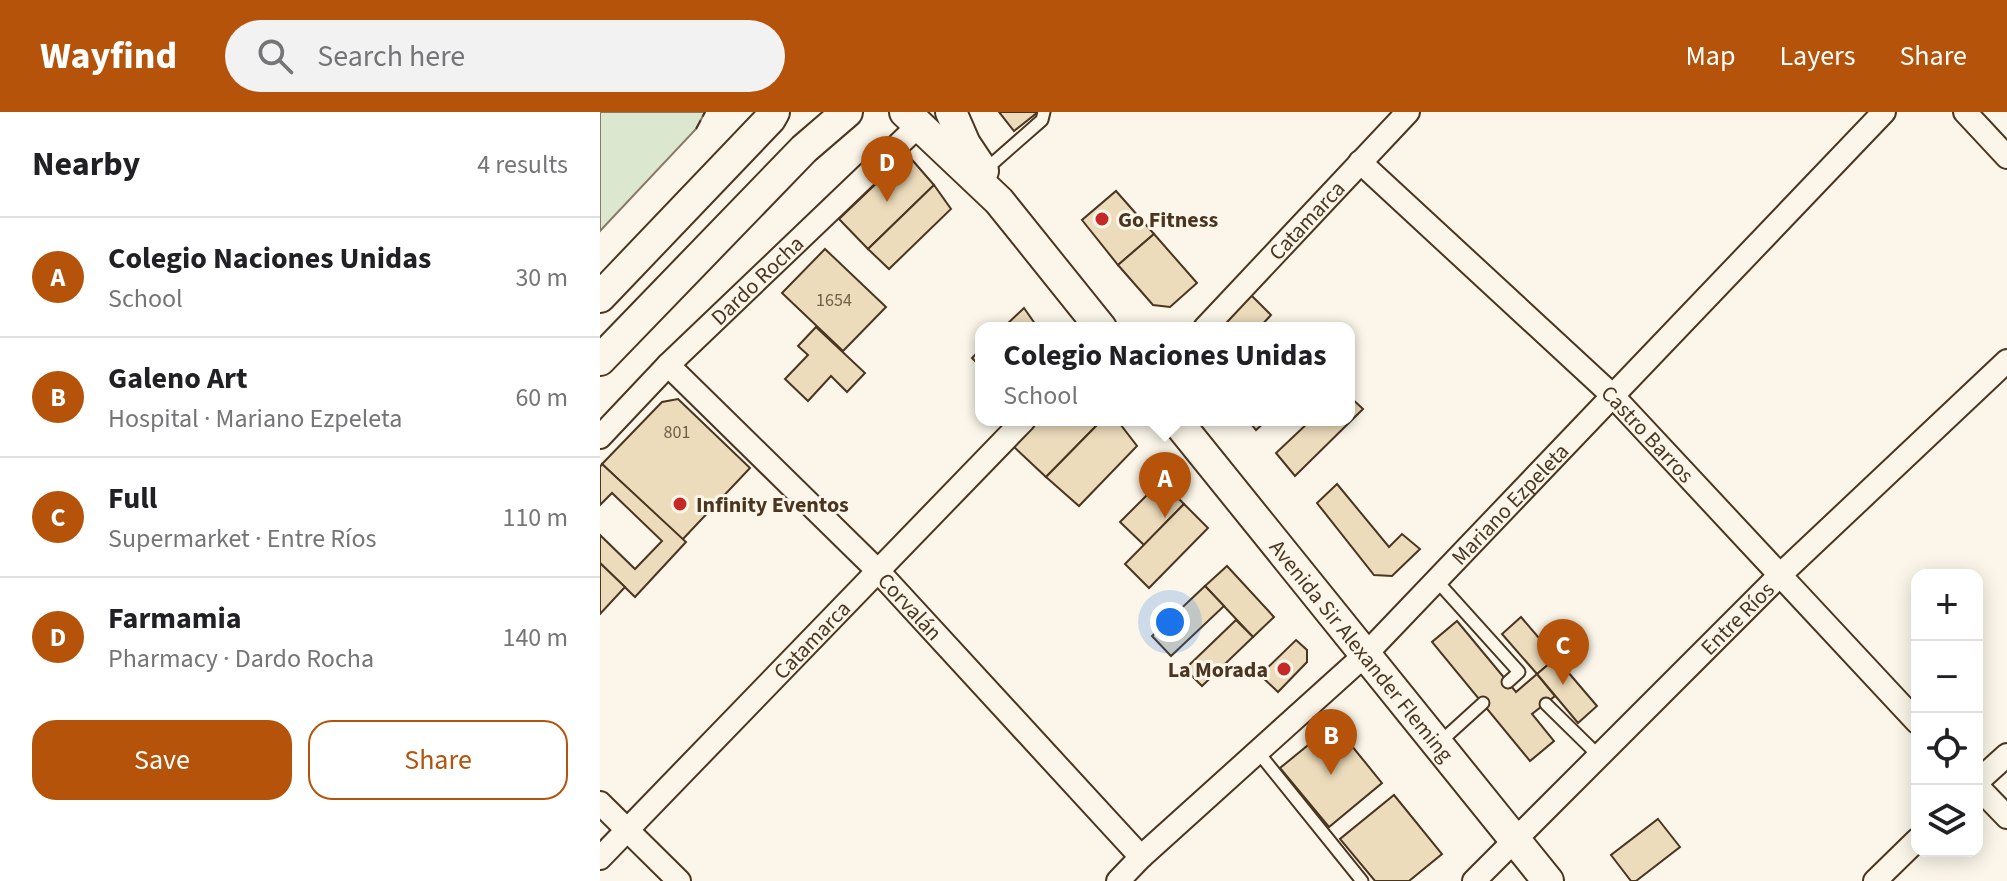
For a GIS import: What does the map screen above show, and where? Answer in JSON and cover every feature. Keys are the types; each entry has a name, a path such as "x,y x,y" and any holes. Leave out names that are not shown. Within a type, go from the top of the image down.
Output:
{"main road":[{"path":"600,297 774,112"},
{"path":"600,360 804,149 847,112"},
{"path":"951,112 965,144 999,201"},
{"path":"911,119 999,201 1096,322"},
{"name":"Avenida Sir Alexander Fleming","path":"1181,426 1548,881"}],"street":[{"name":"Catamarca","path":"1211,322 1408,112"},
{"name":"Mariano Ezpeleta","path":"1118,881 1366,654 1884,112"},
{"path":"1965,112 2007,157"},
{"name":"Dardo Rocha","path":"600,437 911,119"},
{"name":"Castro Barros","path":"1360,162 1612,395 1911,716"},
{"name":"Entre Ríos","path":"1474,881 1780,575 2007,361"},
{"name":"Corvalán","path":"668,365 878,571 1141,857"},
{"name":"Catamarca","path":"600,858 1018,426"},
{"path":"1983,778 2007,755"},
{"path":"1978,785 2007,817"},
{"path":"600,803 679,881"},
{"path":"1875,881 1911,846"}],"lane":[{"path":"983,171 1042,120 1044,112"},
{"path":"1436,580 1523,677 1508,682"},
{"path":"1439,743 1483,703"},
{"path":"1546,704 1599,756"},
{"path":"1258,752 1362,881"}],"green space":[{"path":"600,112 705,112 696,129 600,231"}],"building":[{"path":"999,112 1038,112 1014,131"},
{"path":"907,154 934,185 868,249 839,219"},
{"path":"934,185 951,209 889,269 868,249"},
{"path":"1116,191 1154,234 1118,265 1082,220"},
{"path":"1154,234 1197,283 1170,307 1153,305 1118,265"},
{"path":"825,249 886,307 843,351 782,293"},
{"path":"1249,293 1271,315 1265,322 1222,322"},
{"path":"1024,308 1034,322 1009,322"},
{"path":"816,327 865,373 847,392 831,376 808,401 785,379 808,355 798,346"},
{"name":"Infinity Eventos","path":"678,399 750,468 682,540 602,464 662,402"},
{"path":"1355,402 1363,409 1355,417"},
{"path":"1032,426 1096,426 1046,477 1013,446"},
{"path":"1096,426 1122,426 1137,446 1079,506 1046,477"},
{"path":"1305,426 1346,426 1295,476 1276,453"},
{"path":"602,464 686,542 635,597 600,563 600,535 635,569 662,541 612,493 600,505"},
{"path":"1161,481 1184,504 1144,545 1120,522"},
{"path":"1337,484 1389,547 1402,534 1420,549 1392,576 1374,575 1317,503"},
{"path":"1184,504 1208,528 1149,588 1125,564"},
{"path":"600,563 625,587 600,614"},
{"path":"1227,566 1274,617 1253,637 1205,586"},
{"path":"1205,586 1224,606 1171,656 1152,636"},
{"path":"1521,617 1556,658 1537,674 1502,634"},
{"path":"1236,620 1253,637 1202,686 1185,669"},
{"path":"1457,621 1516,692 1537,674 1555,696 1532,714 1554,741 1530,761 1432,642"},
{"name":"La Morada","path":"1296,640 1307,650 1307,662 1278,692 1260,675"},
{"path":"1556,658 1597,706 1578,723 1537,674"},
{"path":"1334,724 1382,783 1329,827 1280,768"},
{"path":"1394,795 1442,854 1409,881 1375,881 1340,839"},
{"path":"1658,819 1680,847 1636,881 1631,881 1611,855"}],"fence":[{"path":"696,129 705,112"}],"place":[{"name":"Farmamia","path":"887,202"},
{"name":"Go Fitness","path":"1102,219"},
{"name":"Infinity Eventos","path":"680,504"},
{"name":"Colegio Naciones Unidas","path":"1165,518"},
{"name":"La Morada","path":"1284,669"},
{"name":"Full","path":"1563,685"},
{"name":"Galeno Art","path":"1331,775"}]}
